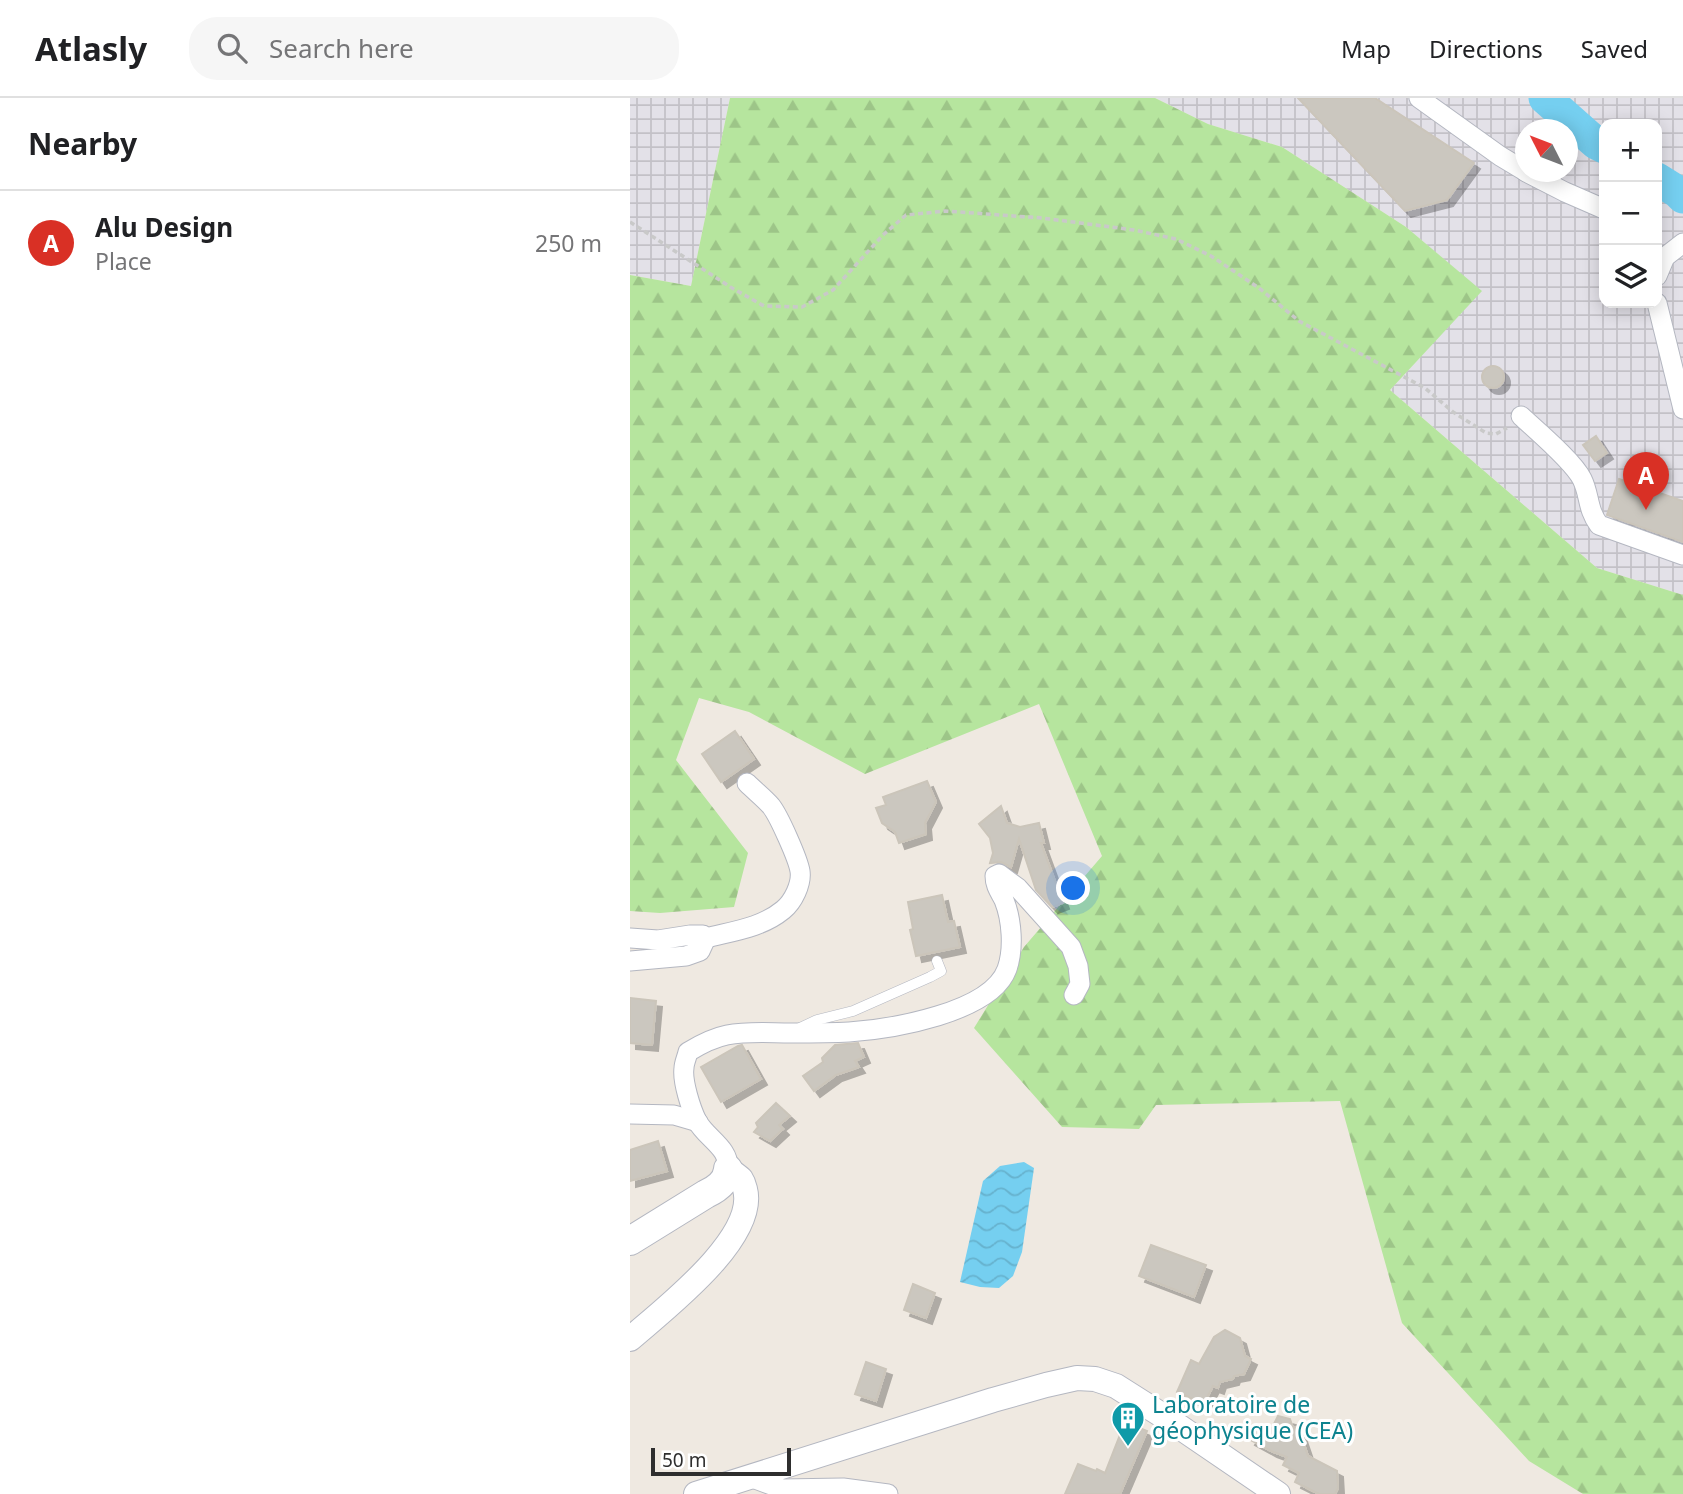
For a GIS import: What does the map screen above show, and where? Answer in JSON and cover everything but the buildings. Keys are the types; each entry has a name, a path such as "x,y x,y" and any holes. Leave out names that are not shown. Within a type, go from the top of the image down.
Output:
{"main road":[{"path":"630,1241 717,1189 727,1176 728,1169"}],"street":[{"path":"1419,98 1515,165"},
{"path":"1546,182 1599,207"},
{"path":"1662,264 1671,245"},
{"path":"1658,308 1683,409"},
{"path":"1521,416 1573,466 1583,480 1592,517 1599,525 1683,555"},
{"path":"630,938 658,940 703,935 706,938 741,931 785,909 797,891 800,872 772,807 747,783"},
{"path":"630,1339 709,1269 730,1242 743,1215 747,1197 742,1181 728,1169 729,1161 723,1151 698,1122 683,1070 688,1052 706,1041 728,1035 756,1032 848,1032 892,1027 956,1011 981,997 997,983 1006,970 1010,946 1011,930 1005,902 995,883 995,876 999,874 1018,888 1071,947 1078,966 1080,984 1074,995"},
{"path":"630,961 686,956 700,951 706,938"},
{"path":"630,1114 674,1115 698,1122"},
{"path":"696,1494 841,1447 1077,1378 1095,1379 1116,1386 1278,1494"},
{"path":"750,1477 782,1489 843,1488 888,1494"}],"lane":[{"path":"790,1033 817,1020 853,1011 930,977 942,971 937,961"}],"path":[{"path":"630,222 764,306 802,307 833,290 905,215 945,211 1042,218 1144,232 1176,239 1211,256 1259,288 1299,321 1425,388 1453,412 1486,433 1504,431 1521,416"}],"shaded area":[{"path":"630,98 730,98 691,286 630,275"},
{"path":"1155,98 1683,98 1683,595 1597,568 1390,390 1481,291 1406,227 1282,147 1208,124"}],"green space":[{"path":"730,98 1155,98 1208,124 1282,147 1406,227 1482,291 1390,390 1597,568 1683,595 1683,1494 1583,1494 1529,1461 1402,1323 1340,1101 1156,1105 1139,1129 1062,1127 974,1028 1024,947 1102,856 1039,704 865,774 749,712 699,698 676,760 748,853 734,907 660,913 630,911 630,275 691,286"}],"water":[{"path":"1024,1162 1034,1168 1022,1252 1013,1276 999,1288 960,1282 983,1181 1000,1166"}],"waterway":[{"path":"1545,98 1599,144"},
{"path":"1662,182 1683,197"}],"place":[{"name":"Alu Design","path":"1646,510"},
{"name":"Laboratoire de géophysique (CEA)","path":"1128,1448"}]}
